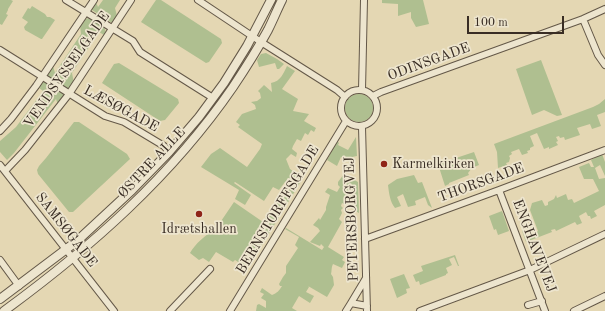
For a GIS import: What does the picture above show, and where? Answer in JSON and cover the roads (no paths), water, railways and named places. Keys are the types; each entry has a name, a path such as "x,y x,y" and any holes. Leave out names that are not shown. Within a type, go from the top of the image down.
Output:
{"street":[{"path":"66,0 133,41 140,52 213,98"},
{"name":"VENDSYSSELGADE","path":"0,131 11,119 42,77 94,0"},
{"name":"VENDSYSSELGADE","path":"5,171 69,94 131,0"},
{"path":"198,0 260,42 337,90 345,97"},
{"name":"ØSTRE ALLE","path":"0,299 77,241 108,213 169,152 199,117 232,70 271,0"},
{"name":"ØSTRE ALLE","path":"4,311 85,249 137,200 177,158 202,129 242,73 267,31 282,0"},
{"path":"362,90 364,0"},
{"name":"ODINSGADE","path":"373,96 583,19 605,9"},
{"path":"583,19 598,55 605,65"},
{"name":"LÆSØGADE","path":"0,50 104,116 124,122 164,146 169,152"},
{"path":"362,90 373,96 376,100 378,110 371,123 362,126 353,126 346,121 341,112 341,106 345,97 350,93 362,90"},
{"name":"BERNSTORFFSGADE","path":"230,311 346,121"},
{"name":"PETERSBORGVEJ","path":"362,126 367,309"},
{"name":"THORSGADE","path":"365,239 605,150"},
{"name":"SAMSØGADE","path":"0,165 114,311"},
{"name":"ENGHAVEVEJ","path":"500,190 545,311"},
{"path":"420,311 530,270 605,234"},
{"path":"0,260 19,286"},
{"path":"170,311 210,269"},
{"path":"346,311 366,278"},
{"path":"574,311 605,296"},
{"path":"528,305 542,300"},
{"path":"351,303 367,309"}],"place":[{"name":"Karmelkirken","path":"384,164"},
{"name":"Idrætshallen","path":"199,214"}]}
